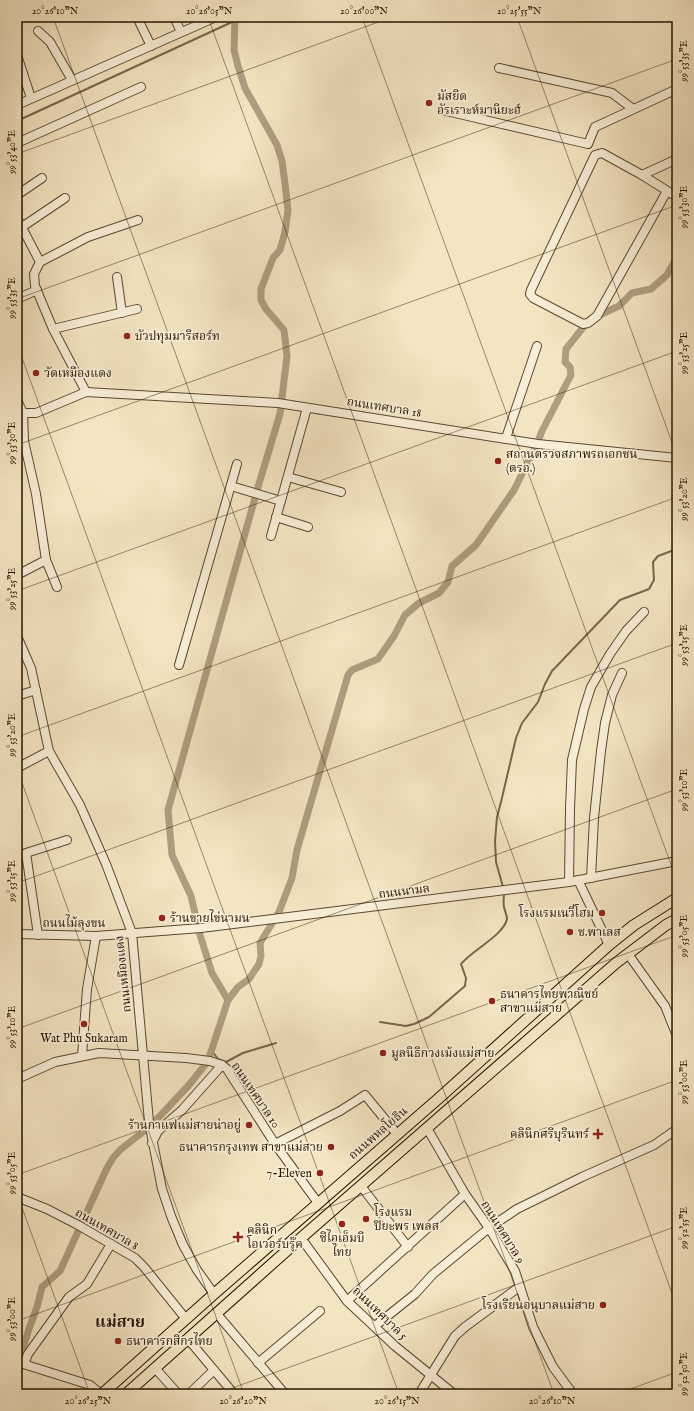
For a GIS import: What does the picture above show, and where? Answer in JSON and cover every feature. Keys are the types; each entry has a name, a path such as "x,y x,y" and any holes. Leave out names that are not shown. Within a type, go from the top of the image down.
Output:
{"main road":[{"name":"ถนนพหลโยธิน","path":"102,1394 418,1116 609,945 634,925 677,898"},
{"path":"126,1394 301,1238 628,954 666,925 677,919"},
{"path":"418,1116 427,1128"},
{"path":"397,1134 407,1146"}],"street":[{"path":"136,17 151,46"},
{"path":"174,17 181,32"},
{"path":"17,105 216,17"},
{"path":"38,31 50,42 72,80"},
{"path":"17,55 31,98"},
{"path":"499,68 612,93 633,109"},
{"path":"17,143 141,87"},
{"path":"442,110 588,144 595,127 677,89"},
{"path":"667,191 597,316 588,323 583,324 533,298 530,294 531,290 595,155 602,154 642,175 677,197"},
{"path":"642,175 677,159"},
{"path":"17,195 42,178"},
{"path":"22,227 65,198"},
{"path":"17,218 40,262"},
{"path":"24,413 36,413 86,392 53,329 35,286 34,274 40,262 88,237 138,220"},
{"path":"117,277 122,313"},
{"path":"17,299 37,290"},
{"path":"53,329 137,309"},
{"path":"506,438 537,346"},
{"name":"ถนนเทศบาล 18","path":"86,392 282,404 542,444 677,458"},
{"path":"17,400 24,413 24,441 36,494 46,560 57,587"},
{"path":"271,536 308,408"},
{"path":"179,665 237,464"},
{"path":"288,477 341,492"},
{"path":"231,486 281,501"},
{"path":"276,517 308,527"},
{"path":"17,575 46,560"},
{"path":"569,882 572,760 584,709 591,688 610,654 626,631 644,612"},
{"name":"ถนนเหมืองแดง","path":"17,636 31,668 49,751 80,805 106,864 132,933 149,1122 162,1189 183,1245 197,1270 214,1294"},
{"path":"591,878 594,818 605,723 612,695 622,674"},
{"path":"17,696 36,690"},
{"path":"17,768 49,751"},
{"path":"38,934 26,853 67,840"},
{"name":"ถนนนามล","path":"132,933 267,921 569,882 677,861"},
{"path":"578,880 609,945"},
{"name":"ถนนไม้ลุงขน","path":"17,934 96,936 132,933"},
{"path":"82,1056 88,989 96,936"},
{"path":"628,954 665,1006 676,1032"},
{"path":"17,1079 55,1062 99,1053 142,1055 216,1063 182,1110 158,1131 152,1141"},
{"name":"ถนนเทศบาล 10","path":"216,1063 227,1069 275,1144 318,1203"},
{"path":"275,1144 340,1112 365,1095 397,1134"},
{"name":"ถนนเทศบาล 9","path":"427,1128 465,1194 489,1228 515,1271 533,1327 553,1367 573,1394"},
{"path":"375,1326 415,1294 432,1274 489,1228 517,1208 654,1145 677,1129"},
{"path":"361,1186 408,1247"},
{"path":"347,1301 465,1194"},
{"name":"ถนนเทศบาล 8","path":"17,1197 47,1209 86,1229 134,1258 144,1267 186,1319"},
{"name":"ถนนเทศบาล 5","path":"301,1238 347,1301 395,1346 454,1394"},
{"path":"102,1394 90,1385 21,1363 69,1297 87,1284 111,1244"},
{"path":"419,1394 455,1336 519,1287"},
{"path":"258,1363 320,1311"},
{"path":"217,1314 285,1394"},
{"path":"188,1339 234,1394"},
{"path":"155,1368 178,1394"},
{"path":"189,1394 214,1370"}],"waterway":[{"path":"228,1000 212,973 200,935 191,896 172,855 168,810 258,487 280,414 287,356 284,330 266,309 261,300 261,289 273,258 280,250 285,232 288,210 282,161 277,145 245,88 234,50 235,17"},
{"path":"17,121 243,17"},
{"path":"17,1367 42,1287 60,1271 113,1158 120,1150 159,1117 189,1085 208,1061 228,1000 238,987 249,979 259,964 261,956 260,943 279,912 292,878 297,850 348,675 352,670 378,659 394,636 405,615 419,603 439,593 448,582 452,566 476,545 514,490 571,375 570,367 565,362 566,349 589,320 619,306 632,293 651,289 667,275 677,257"},
{"path":"503,887 496,862 495,841 497,817 516,738 522,723 538,702 552,671 620,600 649,589 654,580 653,562 658,556 677,549"},
{"path":"380,1022 406,1026 414,1024 429,1017 465,986 466,978 461,964 494,937 505,925 507,916 504,905 504,892"},
{"path":"212,1051 218,1059 226,1062 243,1053 276,1043"}],"place":[{"name":"มัสยิด อัรเราะห์มานิยะฮ์","path":"429,103"},
{"name":"บัวปทุมมารีสอร์ท","path":"127,336"},
{"name":"วัดเหมืองแดง","path":"36,373"},
{"name":"สถานตรวจสภาพรถเอกชน (ตรอ.)","path":"498,461"},
{"name":"โรงแรมเนวี่โฮม","path":"602,913"},
{"name":"ร้านขายไข่นามน","path":"162,918"},
{"name":"ช.พาเลส","path":"570,932"},
{"name":"ธนาคารไทยพาณิชย์ สาขาแม่สาย","path":"492,1001"},
{"name":"Wat Phu Sukaram","path":"84,1024"},
{"name":"มูลนิธิกวงเม้งแม่สาย","path":"383,1053"},
{"name":"ร้านกาแฟแม่สายน่าอยู่","path":"249,1125"},
{"name":"คลินิกศรีบุรินทร์","path":"598,1134"},
{"name":"ธนาคารกรุงเทพ สาขาแม่สาย","path":"331,1147"},
{"name":"7-Eleven","path":"320,1173"},
{"name":"โรงแรม ปิยะพร เพลส","path":"366,1219"},
{"name":"ซีไอเอ็มบี ไทย","path":"342,1224"},
{"name":"คลินิก โอเวอร์บรุ๊ค","path":"238,1237"},
{"name":"โรงเรียนอนุบาลแม่สาย","path":"603,1305"},
{"name":"ธนาคารกสิกรไทย","path":"118,1341"}],"district":[{"name":"แม่สาย","path":"120,1321"}]}
